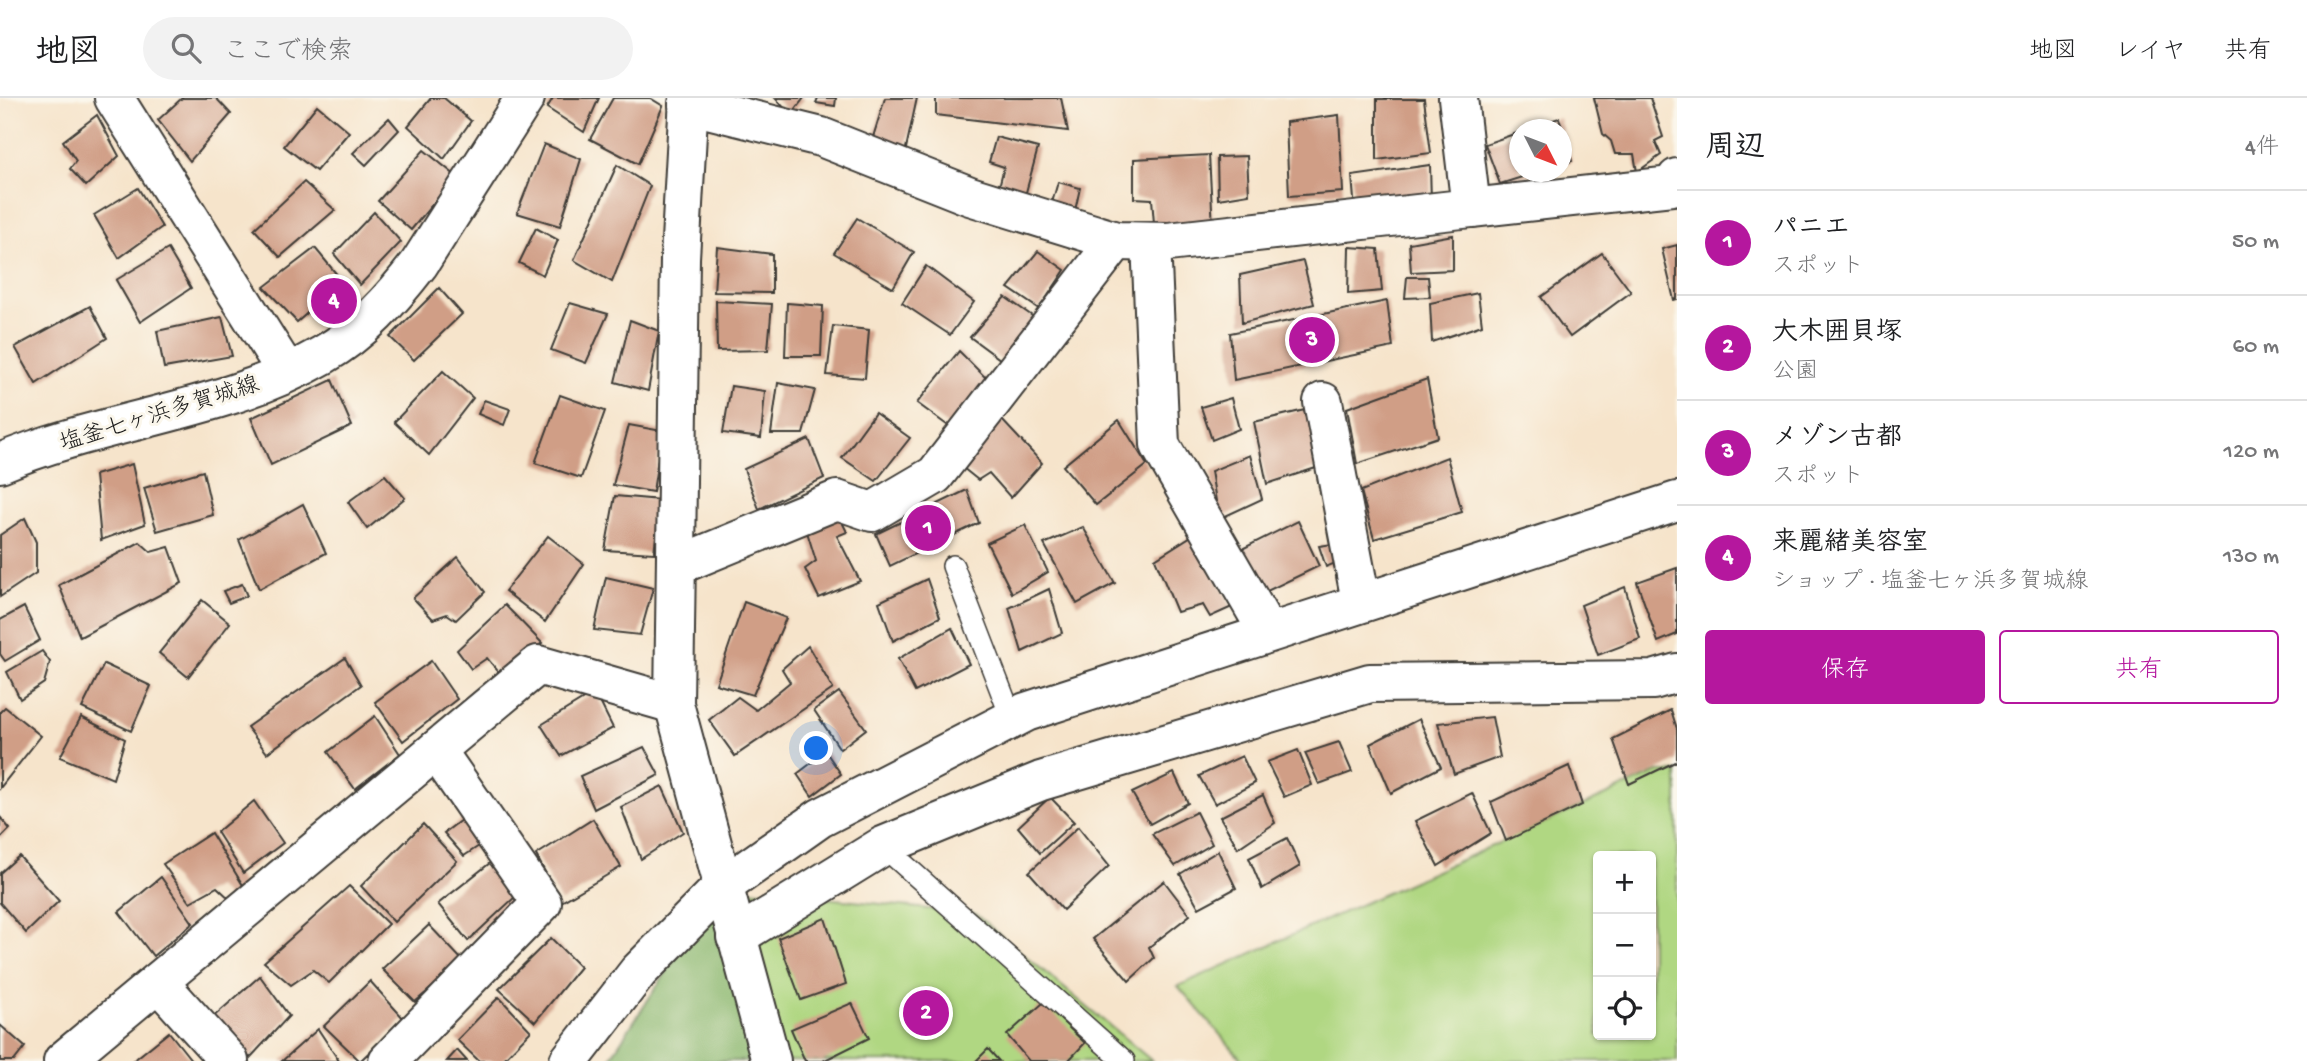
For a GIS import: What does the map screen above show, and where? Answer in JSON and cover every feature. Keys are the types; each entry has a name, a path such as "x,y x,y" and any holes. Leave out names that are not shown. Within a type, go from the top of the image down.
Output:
{"street":[{"path":"114,98 286,371"},
{"name":"塩釜七ヶ浜多賀城線","path":"6,454 249,388 323,355 382,310 419,264 525,98"},
{"path":"1458,98 1471,208"},
{"path":"771,1061 674,704 680,258 689,101 821,137 970,196 1133,241 1672,186 1677,178"},
{"path":"676,566 837,500 872,512 935,475 1133,241"},
{"path":"1133,241 1160,445 1268,632"},
{"path":"1323,402 1361,601"},
{"path":"569,1061 638,972 722,887 820,818 1012,719 1361,601 1677,501"},
{"path":"63,1061 538,665 674,704"},
{"path":"736,937 883,846 1041,780 1370,683 1653,680 1677,673"},
{"path":"388,1061 542,903 436,750"},
{"path":"158,982 229,1061"}],"lane":[{"path":"953,566 1012,719"},
{"path":"883,846 1124,1061"}],"green space":[{"path":"1658,772 1677,772 1677,1061 1243,1061 1178,986"},
{"path":"722,887 975,914 1152,1061 771,1061"},
{"path":"722,887 771,1061 608,1061"}],"building":[{"path":"182,98 216,98 231,114 190,161 158,120"},
{"path":"431,98 444,98 471,121 444,159 408,126"},
{"path":"553,98 599,98 584,132 547,108"},
{"path":"613,98 650,98 663,106 638,164 590,139"},
{"path":"775,98 804,98 791,115"},
{"path":"818,98 836,98 835,106 816,103"},
{"path":"885,98 917,98 905,153 870,147"},
{"path":"936,98 1061,98 1068,131 936,115"},
{"path":"1594,98 1650,98 1663,137 1655,141 1661,155 1637,172 1634,154 1615,154 1611,141 1603,134"},
{"path":"1377,99 1424,99 1431,153 1377,160"},
{"path":"317,105 349,132 316,171 284,146"},
{"path":"97,115 119,156 86,186 70,169 76,161 63,141"},
{"path":"1339,115 1343,192 1289,196 1286,122"},
{"path":"389,118 399,130 366,165 353,153"},
{"path":"1509,136 1509,181 1500,184 1485,144"},
{"path":"996,137 1038,148 1025,196 999,187 1004,167 989,162"},
{"path":"544,144 581,159 560,226 517,213"},
{"path":"424,150 456,176 411,230 378,201"},
{"path":"1209,155 1213,227 1155,235 1152,199 1134,198 1134,159"},
{"path":"1247,156 1249,194 1218,199 1217,157"},
{"path":"617,165 650,186 612,282 574,260"},
{"path":"1430,165 1431,201 1355,211 1352,176"},
{"path":"304,182 335,210 280,257 254,229"},
{"path":"1058,182 1080,188 1073,220 1049,213"},
{"path":"138,188 162,227 119,258 94,215"},
{"path":"374,212 401,242 360,285 334,254"},
{"path":"857,218 914,252 893,288 834,253"},
{"path":"536,228 558,240 543,275 519,263"},
{"path":"1453,235 1453,270 1411,272 1409,243"},
{"path":"1677,245 1677,299 1674,300 1662,249"},
{"path":"717,247 772,254 772,293 714,292"},
{"path":"1349,247 1378,249 1382,291 1348,294"},
{"path":"315,248 343,282 297,322 264,287"},
{"path":"168,249 191,288 140,322 116,280"},
{"path":"1038,251 1065,270 1039,309 1008,288"},
{"path":"1602,253 1631,292 1570,337 1541,297"},
{"path":"1303,261 1314,304 1242,323 1240,275"},
{"path":"926,266 974,302 950,335 902,303"},
{"path":"1407,277 1428,277 1430,297 1405,298"},
{"path":"439,288 462,314 414,360 390,337"},
{"path":"1478,293 1482,325 1432,342 1430,303"},
{"path":"1005,297 1035,318 1004,362 970,337"},
{"path":"716,301 772,304 768,350 717,351"},
{"path":"1387,301 1393,347 1234,380 1230,333"},
{"path":"570,303 608,314 586,363 551,350"},
{"path":"787,303 823,306 821,356 785,356"},
{"path":"90,306 107,338 36,384 15,347"},
{"path":"222,317 232,356 164,368 157,331"},
{"path":"630,320 659,331 648,391 615,382"},
{"path":"833,326 869,330 865,378 827,375"},
{"path":"959,351 989,381 951,428 917,403"},
{"path":"443,371 473,398 429,455 394,422"},
{"path":"1427,379 1438,437 1357,464 1347,408"},
{"path":"332,380 352,426 271,465 251,418"},
{"path":"778,383 815,390 803,434 771,434"},
{"path":"731,386 765,391 761,438 723,433"},
{"path":"560,395 605,411 581,478 535,463"},
{"path":"1231,398 1239,429 1212,440 1201,407"},
{"path":"484,400 510,409 504,425 478,414"},
{"path":"1309,409 1322,466 1267,484 1254,422"},
{"path":"875,413 910,438 876,481 842,458"},
{"path":"1001,419 1042,463 1011,498 989,473 978,480 958,464"},
{"path":"1119,420 1147,465 1096,505 1063,466"},
{"path":"629,425 662,431 653,492 613,485"},
{"path":"809,439 824,478 759,509 744,469"},
{"path":"1250,455 1262,499 1219,519 1211,471"},
{"path":"1447,457 1462,512 1374,539 1361,491"},
{"path":"132,464 145,524 101,540 95,475"},
{"path":"203,471 213,515 157,531 144,488"},
{"path":"385,475 405,498 367,529 348,502"},
{"path":"967,490 979,523 890,566 876,534"},
{"path":"615,496 660,500 654,553 605,550"},
{"path":"303,504 326,553 259,589 239,540"},
{"path":"835,508 847,532 837,536 860,581 819,598 805,569 816,561 804,522"},
{"path":"25,518 36,542 36,573 0,597 0,535"},
{"path":"1298,521 1319,566 1263,593 1242,549"},
{"path":"1025,525 1048,572 1012,593 987,543"},
{"path":"1083,527 1115,583 1077,604 1044,544"},
{"path":"1193,535 1232,607 1210,617 1203,605 1177,612 1155,559"},
{"path":"548,536 584,564 545,622 505,591"},
{"path":"140,542 151,552 169,547 182,583 80,637 59,585"},
{"path":"1332,544 1338,562 1326,567 1319,546"},
{"path":"458,557 485,592 456,620 447,614 433,619 413,598"},
{"path":"1677,568 1677,634 1658,642 1637,582"},
{"path":"606,577 653,588 640,635 594,630"},
{"path":"927,579 940,617 893,641 879,602"},
{"path":"242,584 247,596 229,603 223,591"},
{"path":"1625,587 1640,639 1598,655 1581,605"},
{"path":"1049,589 1062,633 1022,652 1009,608"},
{"path":"202,600 230,623 188,677 159,653"},
{"path":"744,602 786,618 753,695 716,684"},
{"path":"505,605 542,643 502,676 487,658 471,669 457,650"},
{"path":"24,607 40,640 5,661 0,654 0,620"},
{"path":"952,628 969,664 915,692 898,659"},
{"path":"808,646 833,689 735,756 709,720 738,697 756,710 790,682 782,669"},
{"path":"42,651 50,662 44,683 20,699 7,672"},
{"path":"345,658 361,685 267,753 247,727"},
{"path":"431,661 457,699 403,741 375,702"},
{"path":"104,664 151,686 131,731 82,708"},
{"path":"595,692 613,728 561,756 541,725"},
{"path":"839,692 866,729 840,749 814,710"},
{"path":"5,707 41,736 0,788 0,712"},
{"path":"1671,710 1677,729 1677,761 1629,784 1613,739"},
{"path":"375,716 400,754 355,789 328,752"},
{"path":"81,717 125,739 113,779 60,757"},
{"path":"1492,717 1500,757 1454,774 1438,723"},
{"path":"1419,719 1441,767 1391,793 1370,744"},
{"path":"1339,742 1352,772 1319,784 1305,753"},
{"path":"644,747 659,775 594,809 580,776"},
{"path":"1298,750 1312,785 1284,797 1267,762"},
{"path":"826,752 841,774 812,796 797,774"},
{"path":"1242,756 1255,783 1215,804 1199,776"},
{"path":"1569,766 1582,805 1506,841 1491,802"},
{"path":"1174,773 1188,803 1150,824 1132,793"},
{"path":"662,786 683,832 641,859 621,807"},
{"path":"1472,793 1491,833 1438,866 1415,821"},
{"path":"1263,795 1275,823 1238,848 1220,817"},
{"path":"1050,797 1074,822 1040,853 1018,827"},
{"path":"254,801 283,843 243,873 217,832"},
{"path":"1196,812 1212,844 1175,866 1152,834"},
{"path":"0,817 10,829 0,839"},
{"path":"465,817 482,844 464,856 444,833"},
{"path":"593,819 621,867 561,902 536,855"},
{"path":"423,824 457,861 394,922 361,886"},
{"path":"1078,827 1109,866 1063,910 1029,872"},
{"path":"211,833 244,887 232,901 217,887 190,902 163,864"},
{"path":"1287,838 1300,866 1262,889 1249,858"},
{"path":"1218,851 1236,888 1199,908 1180,874"},
{"path":"19,856 59,901 26,933 0,903 0,873"},
{"path":"490,863 515,897 468,941 438,904"},
{"path":"161,877 193,923 153,956 119,912"},
{"path":"1164,881 1190,915 1149,947 1154,958 1129,981 1093,939"},
{"path":"349,886 388,924 329,983 313,970 291,985 264,962"},
{"path":"825,918 846,984 801,1000 778,938"},
{"path":"429,925 463,961 415,1002 382,969"},
{"path":"551,938 580,967 535,1022 499,989"},
{"path":"260,976 289,1016 250,1058 212,1018"},
{"path":"370,981 404,1019 360,1061 324,1026"},
{"path":"499,997 531,1031 502,1061 479,1061 457,1040"},
{"path":"852,1003 869,1038 823,1061 805,1061 791,1029"},
{"path":"1043,1003 1085,1043 1068,1061 1029,1061 1007,1035"},
{"path":"0,1025 25,1047 14,1061 0,1061"},
{"path":"318,1029 339,1061 282,1061"},
{"path":"169,1032 192,1061 133,1061"},
{"path":"988,1049 999,1061 976,1061"},
{"path":"457,1050 467,1061 447,1061"}],"place":[{"name":"来麗緒美容室","path":"334,301"},
{"name":"メゾン古都","path":"1312,340"},
{"name":"パニエ","path":"928,528"},
{"name":"大木囲貝塚","path":"926,1013"}]}
